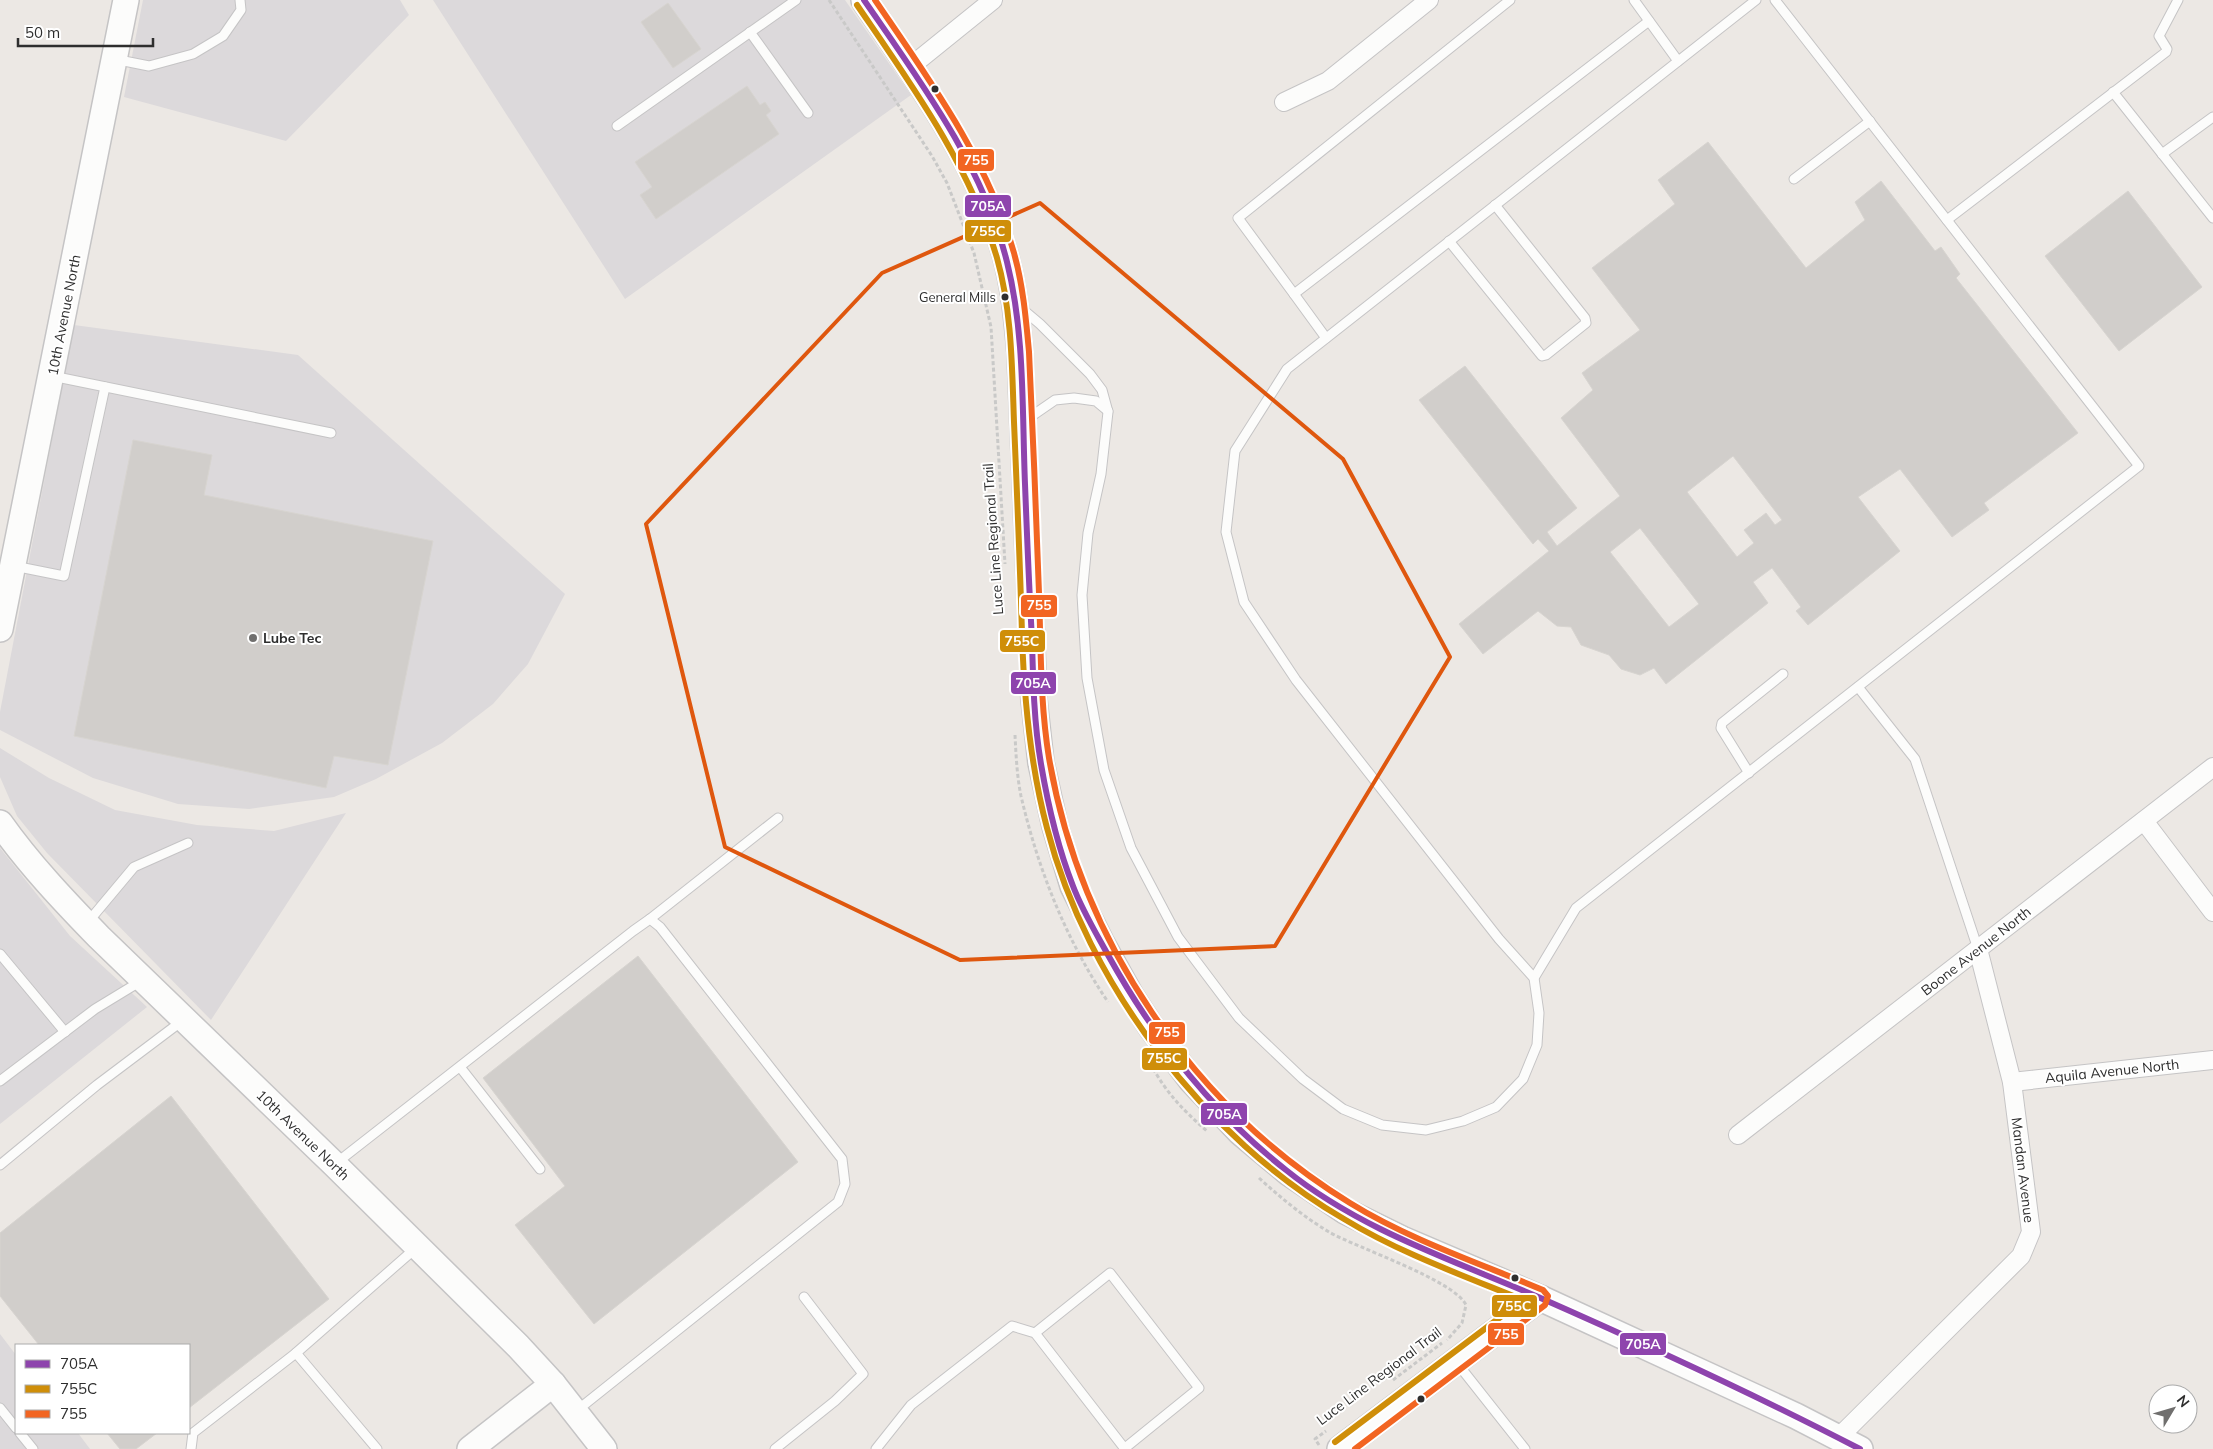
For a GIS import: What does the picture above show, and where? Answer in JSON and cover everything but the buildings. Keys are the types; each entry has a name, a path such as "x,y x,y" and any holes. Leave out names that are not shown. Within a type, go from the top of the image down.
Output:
{"street":[{"name":"10th Avenue North","path":"0,629 126,0"},
{"path":"864,0 910,67 970,168 988,208 1005,255 1015,304 1020,352 1034,700 1041,763 1055,826 1073,886 1131,996 1151,1026 1192,1081 1240,1132 1289,1172 1345,1211 1402,1239 1540,1298 1839,1436 1860,1449"},
{"path":"910,67 993,0"},
{"path":"1284,102 1328,81 1429,0"},
{"name":"Boone Avenue North","path":"1738,1135 2213,767"},
{"path":"2144,821 2213,912"},
{"name":"10th Avenue North","path":"0,823 15,844 86,924 335,1165 518,1346 553,1384 603,1449"},
{"name":"Mandan Avenue","path":"1839,1436 2021,1256 2031,1232 2012,1082 1978,949"},
{"name":"Aquila Avenue North","path":"2012,1082 2213,1060"},
{"path":"1335,1438 1456,1362 1540,1298"},
{"path":"470,1449 553,1384"}],"lane":[{"path":"114,59 149,66 193,54 223,36 240,10 240,0"},
{"path":"617,126 796,0"},
{"path":"1326,338 1238,218 1510,0"},
{"path":"1634,0 1678,61"},
{"path":"1015,304 1040,324 1090,374 1102,390 1108,412 1101,474 1088,533 1082,595 1087,678 1104,770 1131,848 1178,937 1239,1018 1303,1080 1343,1109 1382,1125 1426,1130 1463,1120 1496,1106 1523,1079 1537,1044 1540,1013 1534,978 1493,931 1296,680 1244,602 1226,532 1235,450 1287,369 1756,0"},
{"path":"1534,978 1576,908 2139,466 1775,0"},
{"path":"1947,220 2166,52 2167,49 2159,36 2178,0"},
{"path":"1294,294 1649,21"},
{"path":"750,32 808,113"},
{"path":"2113,92 2213,218"},
{"path":"2162,154 2213,117"},
{"path":"1794,179 1870,121"},
{"path":"1449,241 1542,356 1586,323 1585,318 1495,205"},
{"path":"52,376 331,433"},
{"path":"14,566 64,576 106,387"},
{"path":"1024,422 1055,400 1074,398 1096,401 1108,412"},
{"path":"1749,773 1721,728 1722,723 1783,674"},
{"path":"1858,687 1915,759 1978,949"},
{"path":"335,1165 778,818"},
{"path":"86,924 134,867 188,844"},
{"path":"575,1412 838,1202 845,1184 842,1159 660,927 650,919"},
{"path":"0,954 65,1032"},
{"path":"0,1081 96,1009 144,980"},
{"path":"0,1165 97,1085 184,1019"},
{"path":"460,1066 540,1169"},
{"path":"191,1449 193,1433 296,1352 417,1247"},
{"path":"876,1449 911,1405 1012,1326 1035,1333 1125,1448 1199,1388 1110,1273 1035,1333"},
{"path":"775,1449 834,1401 863,1374 804,1297"},
{"path":"296,1352 377,1449"},
{"path":"1456,1362 1525,1449"},
{"path":"0,1408 15,1427"},
{"path":"21,1434 34,1449"}],"path":[{"name":"Luce Line Regional Trail","path":"829,0 932,156 950,190 974,253 991,327 1006,566"},
{"path":"1014,728 1021,795 1045,876 1059,916 1109,1004"},
{"path":"1148,1060 1164,1088 1175,1102 1209,1132"},
{"name":"Luce Line Regional Trail","path":"1257,1176 1295,1209 1329,1232 1418,1272 1454,1291 1463,1300 1466,1305 1465,1313 1462,1322 1455,1331 1388,1383"},
{"name":"Luce Line Regional Trail","path":"1322,1449 1315,1439 1335,1438"}],"highlighted area":[{"path":"1040,203 1343,459 1450,657 1275,946 960,960 725,847 646,524 882,273"}],"shaded area":[{"path":"143,0 400,0 409,15 286,141 124,97"},
{"path":"433,0 845,0 911,95 625,299"},
{"path":"74,325 298,355 565,594 528,664 493,704 442,743 376,779 334,797 249,809 178,804 93,778 0,730 0,712"},
{"path":"0,748 49,778 115,810 197,825 274,831 346,813 211,1020 47,853 17,816 0,777"},
{"path":"0,848 70,936 147,1007 0,1124"},
{"path":"0,1334 15,1354 15,1434 79,1434 90,1449 0,1449"}],"transit line":[{"name":"705A","path":"864,0 907,61 948,125 982,192 996,226 1007,262 1013,289 1020,345 1034,702 1044,779 1058,842 1077,895 1108,955 1145,1015 1186,1072 1233,1123 1286,1170 1314,1191 1375,1226 1406,1241 1536,1296 1658,1351 1740,1389 1860,1449"},
{"name":"755","path":"875,0 936,90 973,153 1003,219 1014,253 1024,302 1029,352 1041,676 1049,758 1064,825 1087,891 1116,953 1152,1012 1194,1068 1241,1118 1293,1163 1350,1203 1396,1228 1543,1290 1548,1296 1545,1305 1355,1449"},
{"name":"755C","path":"857,5 918,95 955,158 985,224 1002,278 1006,298 1013,381 1023,659 1026,708 1032,756 1047,828 1066,886 1091,944 1122,999 1158,1052 1199,1101 1245,1146 1293,1185 1365,1231 1432,1263 1523,1300 1335,1442"}],"place":[{"name":"General Mills","path":"1005,297"},
{"name":"Lube Tec","path":"253,638"}]}
